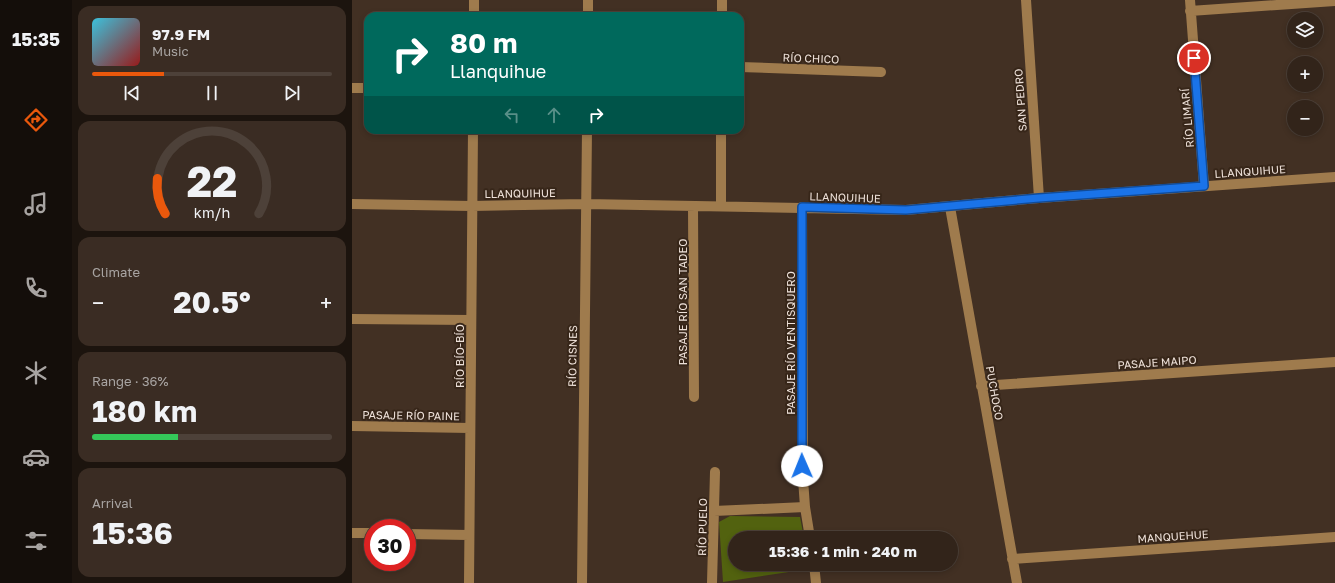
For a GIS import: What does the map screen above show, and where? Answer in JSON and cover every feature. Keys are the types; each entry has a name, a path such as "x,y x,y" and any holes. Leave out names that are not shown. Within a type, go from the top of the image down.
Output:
{"street":[{"path":"474,0 474,12"},
{"path":"588,0 588,12"},
{"path":"722,0 722,12"},
{"name":"SAN PEDRO","path":"1026,0 1039,198"},
{"name":"RÍO LIMARÍ","path":"1190,0 1204,186"},
{"path":"1190,11 1335,1"},
{"name":"RÍO CHICO","path":"744,67 881,72"},
{"path":"352,88 364,88"},
{"name":"RÍO BÍO-BÍO","path":"469,583 473,134"},
{"name":"RÍO CISNES","path":"582,583 587,134"},
{"path":"721,134 721,206"},
{"name":"LLANQUIHUE","path":"352,204 472,206 586,204 802,207 884,210 950,207 1039,198 1335,177"},
{"name":"PASAJE RÍO SAN TADEO","path":"693,206 694,397"},
{"name":"PASAJE RÍO VENTISQUERO","path":"802,207 803,479 804,507 809,531"},
{"name":"PUCHOCO","path":"950,207 1017,583"},
{"path":"352,319 471,320"},
{"name":"PASAJE MAIPO","path":"981,386 1335,362"},
{"name":"PASAJE RÍO PAINE","path":"352,426 470,428"},
{"name":"RÍO PUELO","path":"712,583 715,472"},
{"path":"714,511 804,507"},
{"path":"352,533 364,533"},
{"path":"416,534 469,535"},
{"name":"MANQUEHUE","path":"1012,559 1335,537"},
{"path":"815,571 816,583"}],"green space":[{"path":"730,516 800,517 803,531 728,531 728,571 796,571 723,582 719,522"}],"route":[{"path":"802,466 802,207 906,210 1039,198 1204,186 1194,58"}]}
